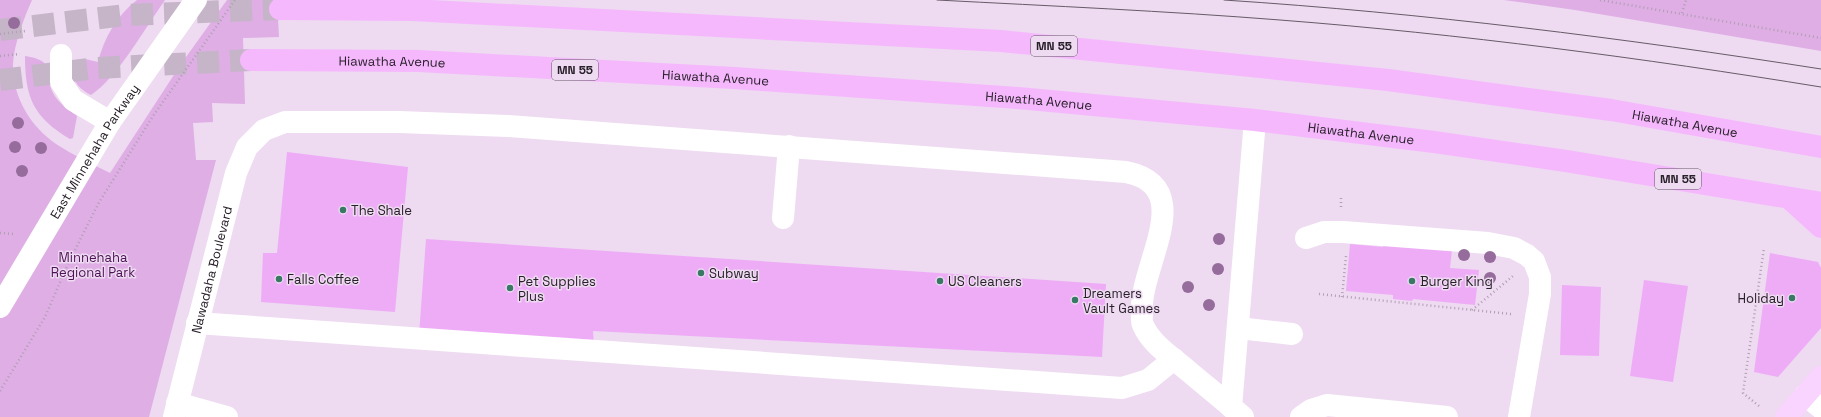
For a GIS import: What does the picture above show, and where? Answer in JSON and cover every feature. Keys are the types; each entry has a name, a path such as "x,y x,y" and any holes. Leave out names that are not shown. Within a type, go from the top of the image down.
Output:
{"highway":[{"name":"Hiawatha Avenue","path":"280,9 412,10 1001,41 1388,80 1611,110 1821,147"},
{"name":"Hiawatha Avenue","path":"251,60 419,62 734,78 1018,98 1255,120 1566,161 1821,203"},
{"path":"1789,198 1821,227"}],"main road":[{"path":"1786,417 1813,402 1821,377"}],"street":[{"name":"East Minnehaha Parkway","path":"0,307 110,122 196,0"},
{"path":"61,55 61,82 73,100 110,122"},
{"path":"1237,412 1238,328 1255,120"},
{"name":"Nawadaha Boulevard","path":"176,410 236,173 247,147 264,130 285,122 399,122 508,126 789,146"},
{"path":"783,218 789,146 1126,172 1140,175 1152,184 1160,194 1164,209 1162,225 1142,297 1142,324 1157,345 1237,412"},
{"path":"1306,238 1324,232 1351,232 1488,243 1514,248 1527,255 1534,261 1540,277 1540,294 1519,417"},
{"path":"197,324 1122,388 1148,380 1174,359"},
{"path":"1238,328 1292,334"},
{"path":"1301,417 1311,410 1327,404 1446,417"},
{"path":"176,410 227,417"}],"path":[{"path":"0,391 45,317 68,264 98,204 153,116 235,0"},
{"path":"1600,0 1821,38"},
{"path":"1682,13 1686,0"},
{"path":"0,34 25,31"},
{"path":"0,56 20,54"},
{"path":"0,233 19,234"},
{"path":"1759,406 1743,393 1764,248"},
{"path":"1319,294 1517,315"}],"green space":[{"name":"Minnehaha Regional Park","path":"0,0 32,0 17,40 13,64 13,76 19,99 24,109 38,128 56,144 110,173 181,64 227,0 277,0 279,37 243,38 245,104 212,103 213,122 193,123 196,160 216,160 149,417 0,417"},
{"path":"137,0 165,0 121,64 101,87 91,95 77,85 73,75 74,65 77,60 85,59 98,62 104,44 117,20"},
{"path":"1504,0 1821,0 1821,51 1575,10"},
{"path":"25,56 35,58 45,64 50,85 55,97 77,116 73,138 70,139 47,123 34,105 29,94 25,70"}],"building":[{"name":"The Shale","path":"287,152 408,167 395,312 261,302 263,253 277,253"},
{"path":"426,239 1106,284 1102,357 593,331 594,345 419,335"},
{"name":"Burger King","path":"1384,243 1452,250 1450,268 1479,270 1475,305 1413,299 1412,301 1393,299 1393,295 1346,291 1350,244 1383,247"},
{"name":"Holiday","path":"1770,253 1818,262 1821,268 1821,328 1778,377 1754,372"},
{"path":"1644,280 1688,286 1673,382 1630,376"},
{"path":"1562,285 1601,287 1599,356 1560,355"}],"tunnel":[{"path":"0,30 125,15 280,9"},
{"path":"0,80 97,68 251,60"}],"tram line":[{"path":"937,0 1237,17 1416,32 1686,66 1821,87"},
{"path":"1224,0 1299,5 1449,19 1598,37 1821,69"}],"place":[{"name":"The Shale","path":"343,210"},
{"name":"Subway","path":"701,273"},
{"name":"Falls Coffee","path":"279,279"},
{"name":"US Cleaners","path":"940,281"},
{"name":"Burger King","path":"1412,281"},
{"name":"Pet Supplies Plus","path":"510,288"},
{"name":"Holiday","path":"1792,298"},
{"name":"Dreamers Vault Games","path":"1075,300"}]}
